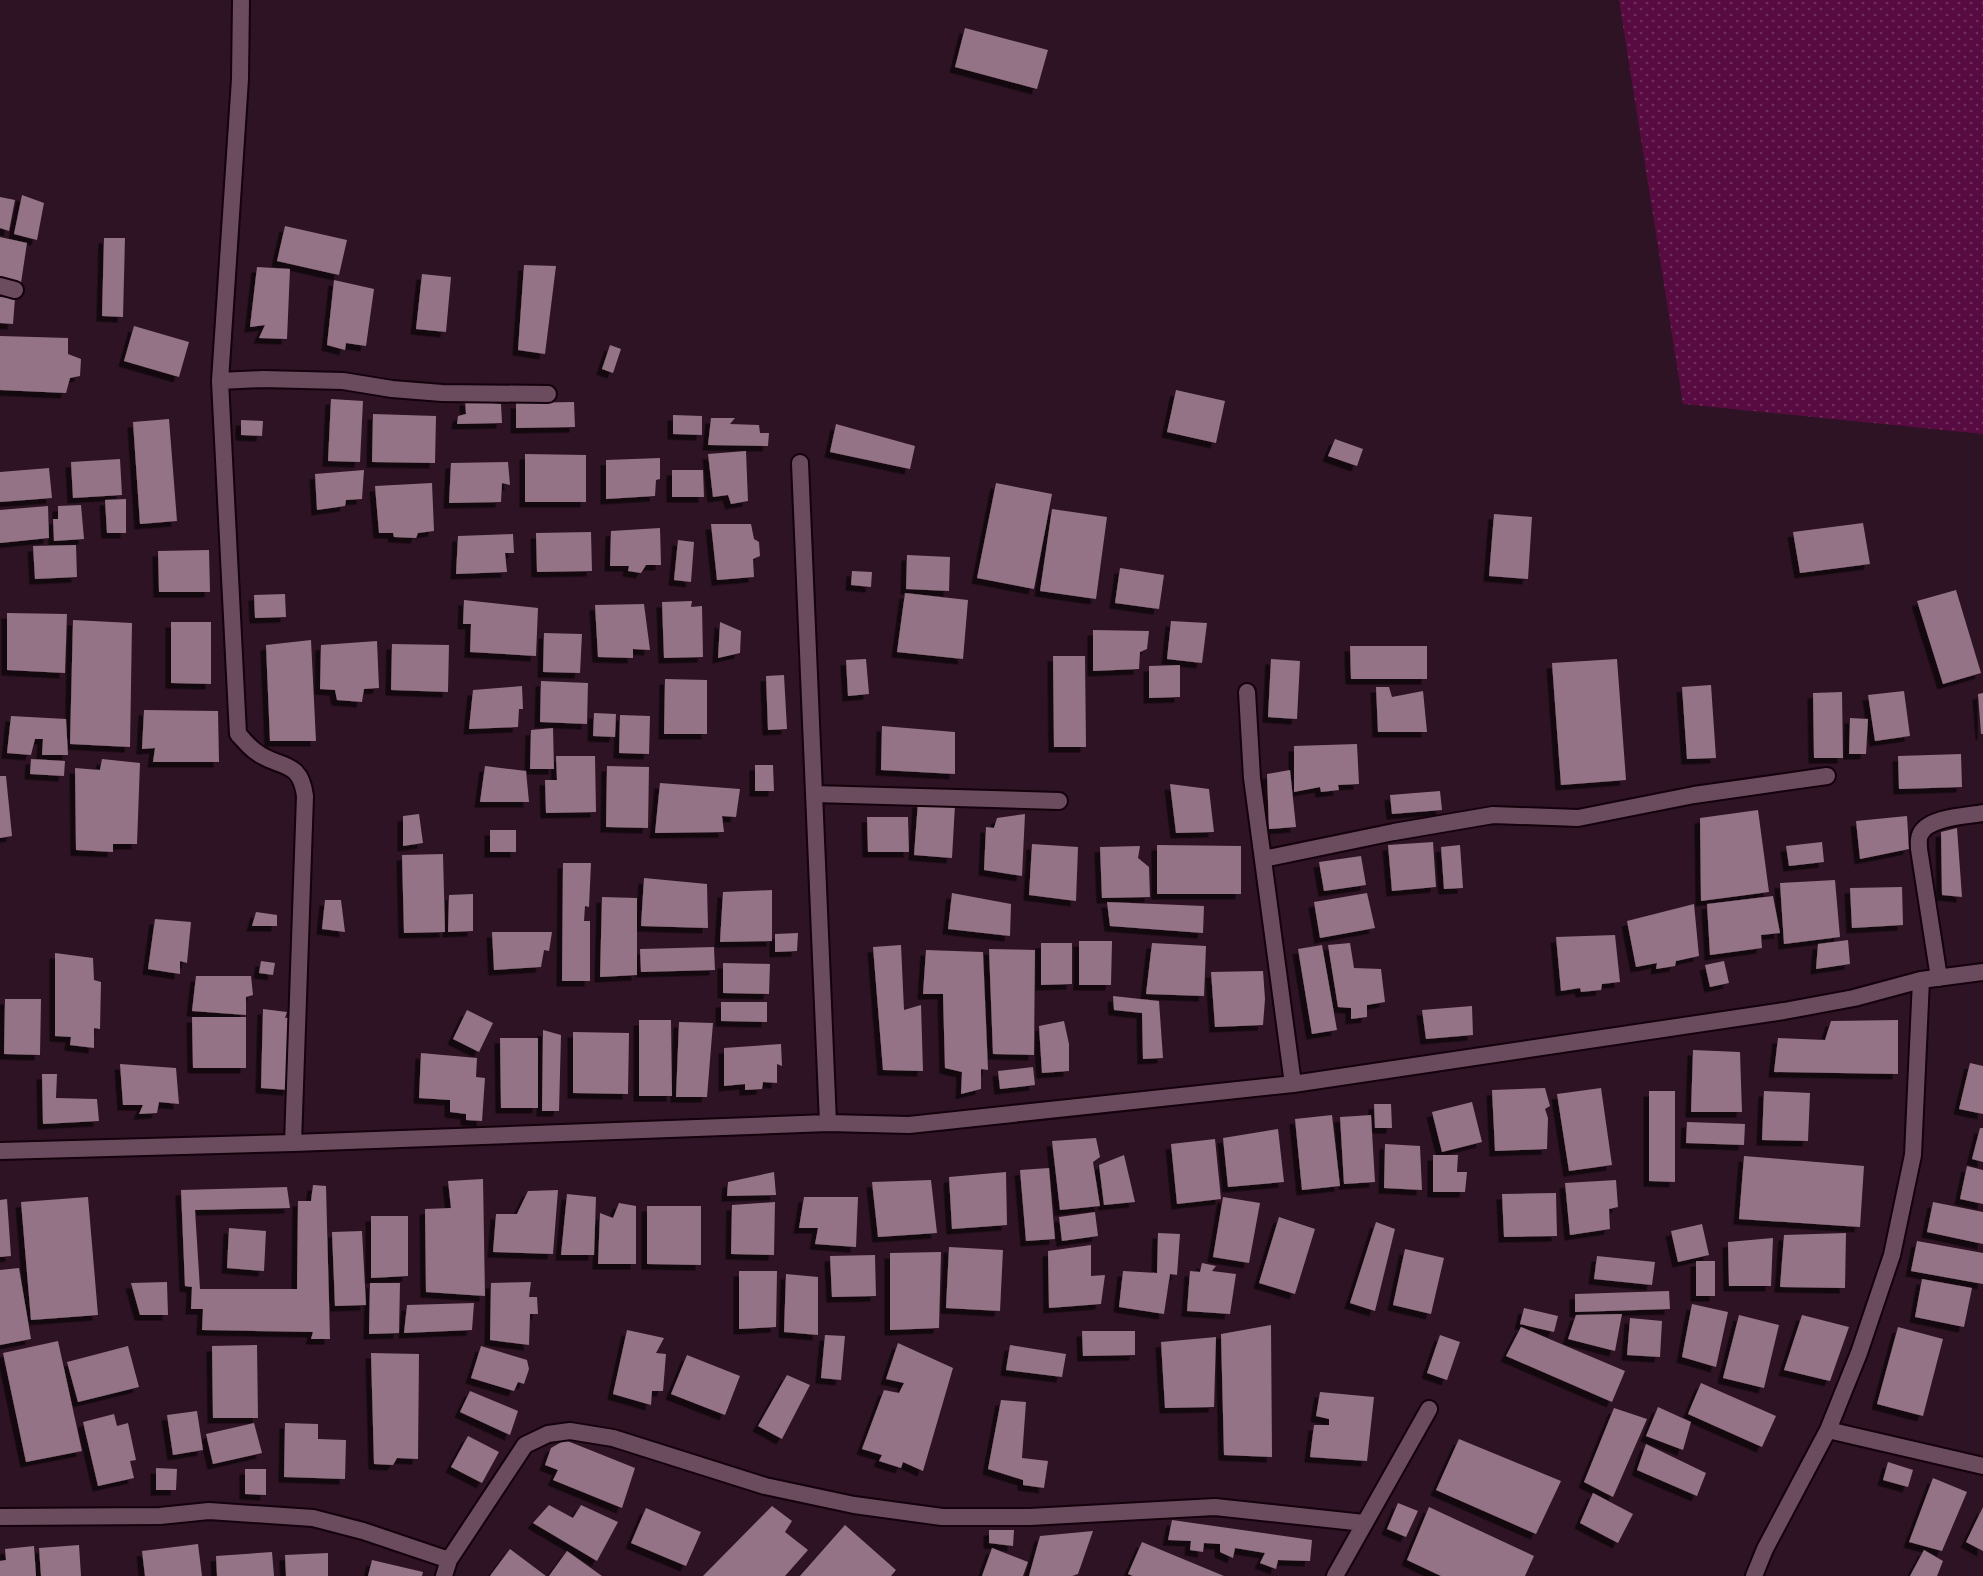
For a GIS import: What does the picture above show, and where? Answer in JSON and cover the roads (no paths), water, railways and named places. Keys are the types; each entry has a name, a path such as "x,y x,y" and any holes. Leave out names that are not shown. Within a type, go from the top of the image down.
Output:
{"street":[{"path":"241,0 240,80 220,381 238,734 255,752 298,772 303,781 305,796 293,1143"},
{"path":"220,381 263,379 343,381 392,389 442,393 548,394"},
{"path":"800,462 828,1123"},
{"path":"1247,692 1252,778 1293,1084"},
{"path":"1263,859 1394,832 1493,815 1578,818 1694,795 1827,776"},
{"path":"814,794 1059,801"},
{"path":"1939,978 1919,849 1919,836 1925,827 1940,821 1983,813"},
{"path":"0,1151 293,1143 828,1123 909,1125 1293,1084 1784,1011 1854,998 1921,980 1983,972"},
{"path":"1754,1576 1828,1430 1859,1353 1892,1255 1913,1155 1921,980"},
{"path":"1335,1576 1429,1409"},
{"path":"1828,1430 1983,1466"},
{"path":"444,1576 449,1560 525,1445 548,1434 570,1431 613,1438 765,1486 854,1505 942,1517 1030,1518 1215,1507 1364,1523"},
{"path":"0,1517 160,1516 209,1511 313,1518 363,1531 449,1560"}]}
